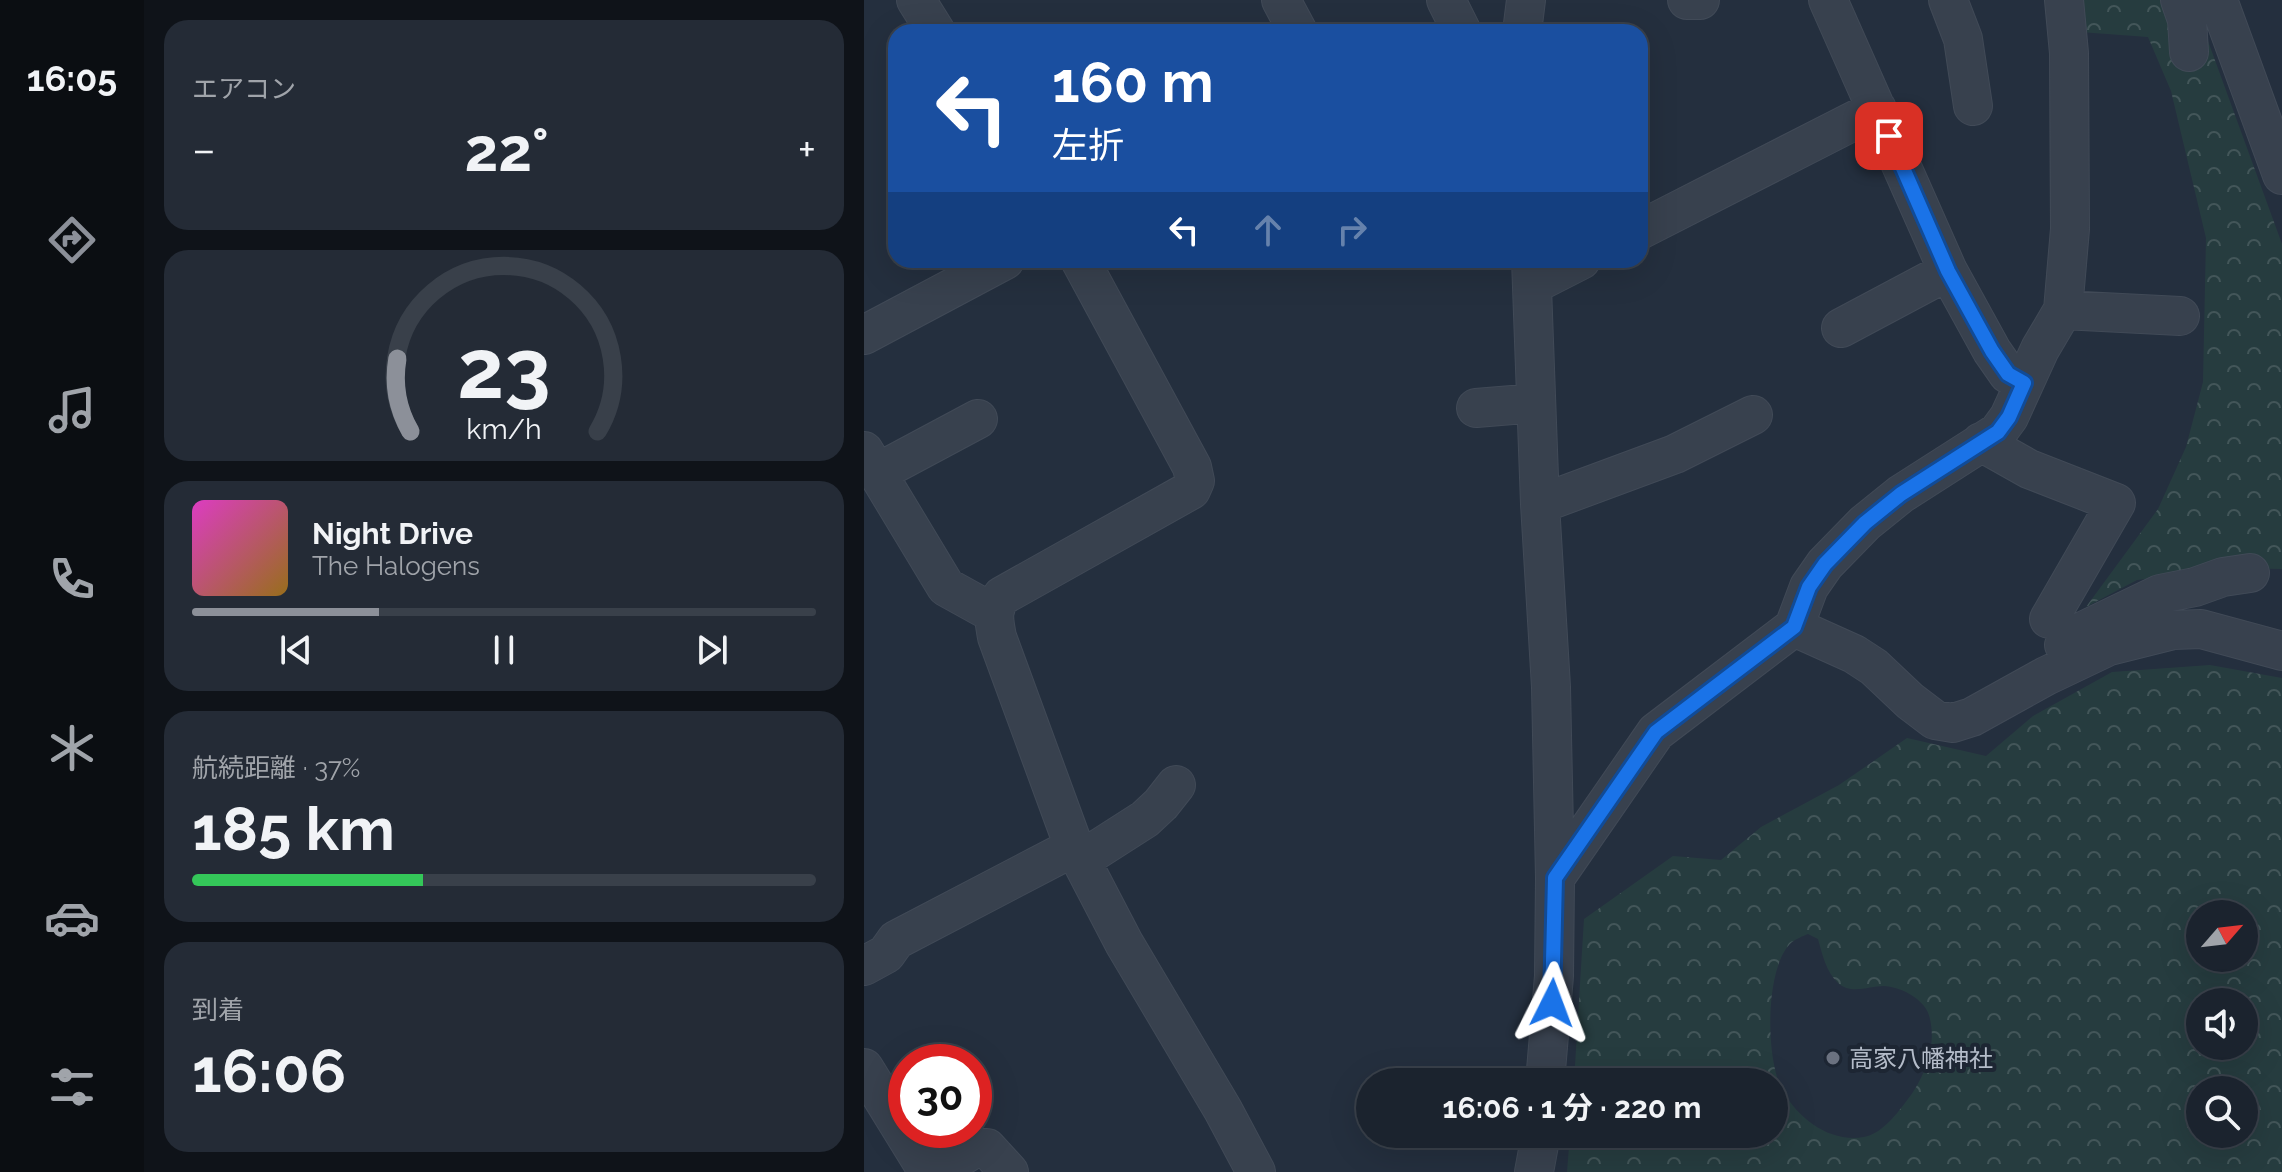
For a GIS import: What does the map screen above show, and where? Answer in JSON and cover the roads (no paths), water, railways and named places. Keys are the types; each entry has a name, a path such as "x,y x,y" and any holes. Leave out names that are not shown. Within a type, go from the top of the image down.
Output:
{"street":[{"path":"916,0 931,24"},
{"path":"1281,0 1294,24"},
{"path":"1446,0 1458,24"},
{"path":"1687,0 1700,0"},
{"path":"1828,0 1948,271 1992,351 2008,374 2024,383"},
{"path":"1948,0 1963,39 1973,106"},
{"path":"1555,878 1656,732 1794,627 1809,587 1825,564 1865,523 1901,494 1998,432 2009,417 2040,349 2063,310 2070,229 2069,53 2064,0"},
{"path":"2180,0 2187,20 2189,52"},
{"path":"2218,0 2282,175"},
{"path":"1648,226 1877,109"},
{"path":"864,335 990,268"},
{"path":"1084,268 1192,467 1195,481 1191,490 1002,596 993,613 997,637 1078,853 1124,943 1256,1172"},
{"path":"1841,328 1948,271"},
{"path":"1532,272 1540,504 1551,687 1555,878 1554,976 1546,1068"},
{"path":"2063,310 2180,316"},
{"path":"1476,408 1536,403"},
{"path":"1540,504 1675,454 1753,415"},
{"path":"978,419 871,462 946,587 993,613"},
{"path":"1981,442 2029,469 2116,503 2049,619"},
{"path":"2046,676 2064,645 2083,631 2160,594 2250,573"},
{"path":"1794,627 1854,654 1874,667 1935,720 1953,723 1972,717 2109,646 2173,630 2201,629 2282,651"},
{"path":"864,966 886,954 896,940 1145,819 1176,785"},
{"path":"864,1068 877,1116 928,1172"},
{"path":"935,1172 975,1148 987,1148 1009,1172"},
{"path":"1534,1172 1538,1148"}],"place":[{"name":"高家八幡神社","path":"1833,1058"}]}
